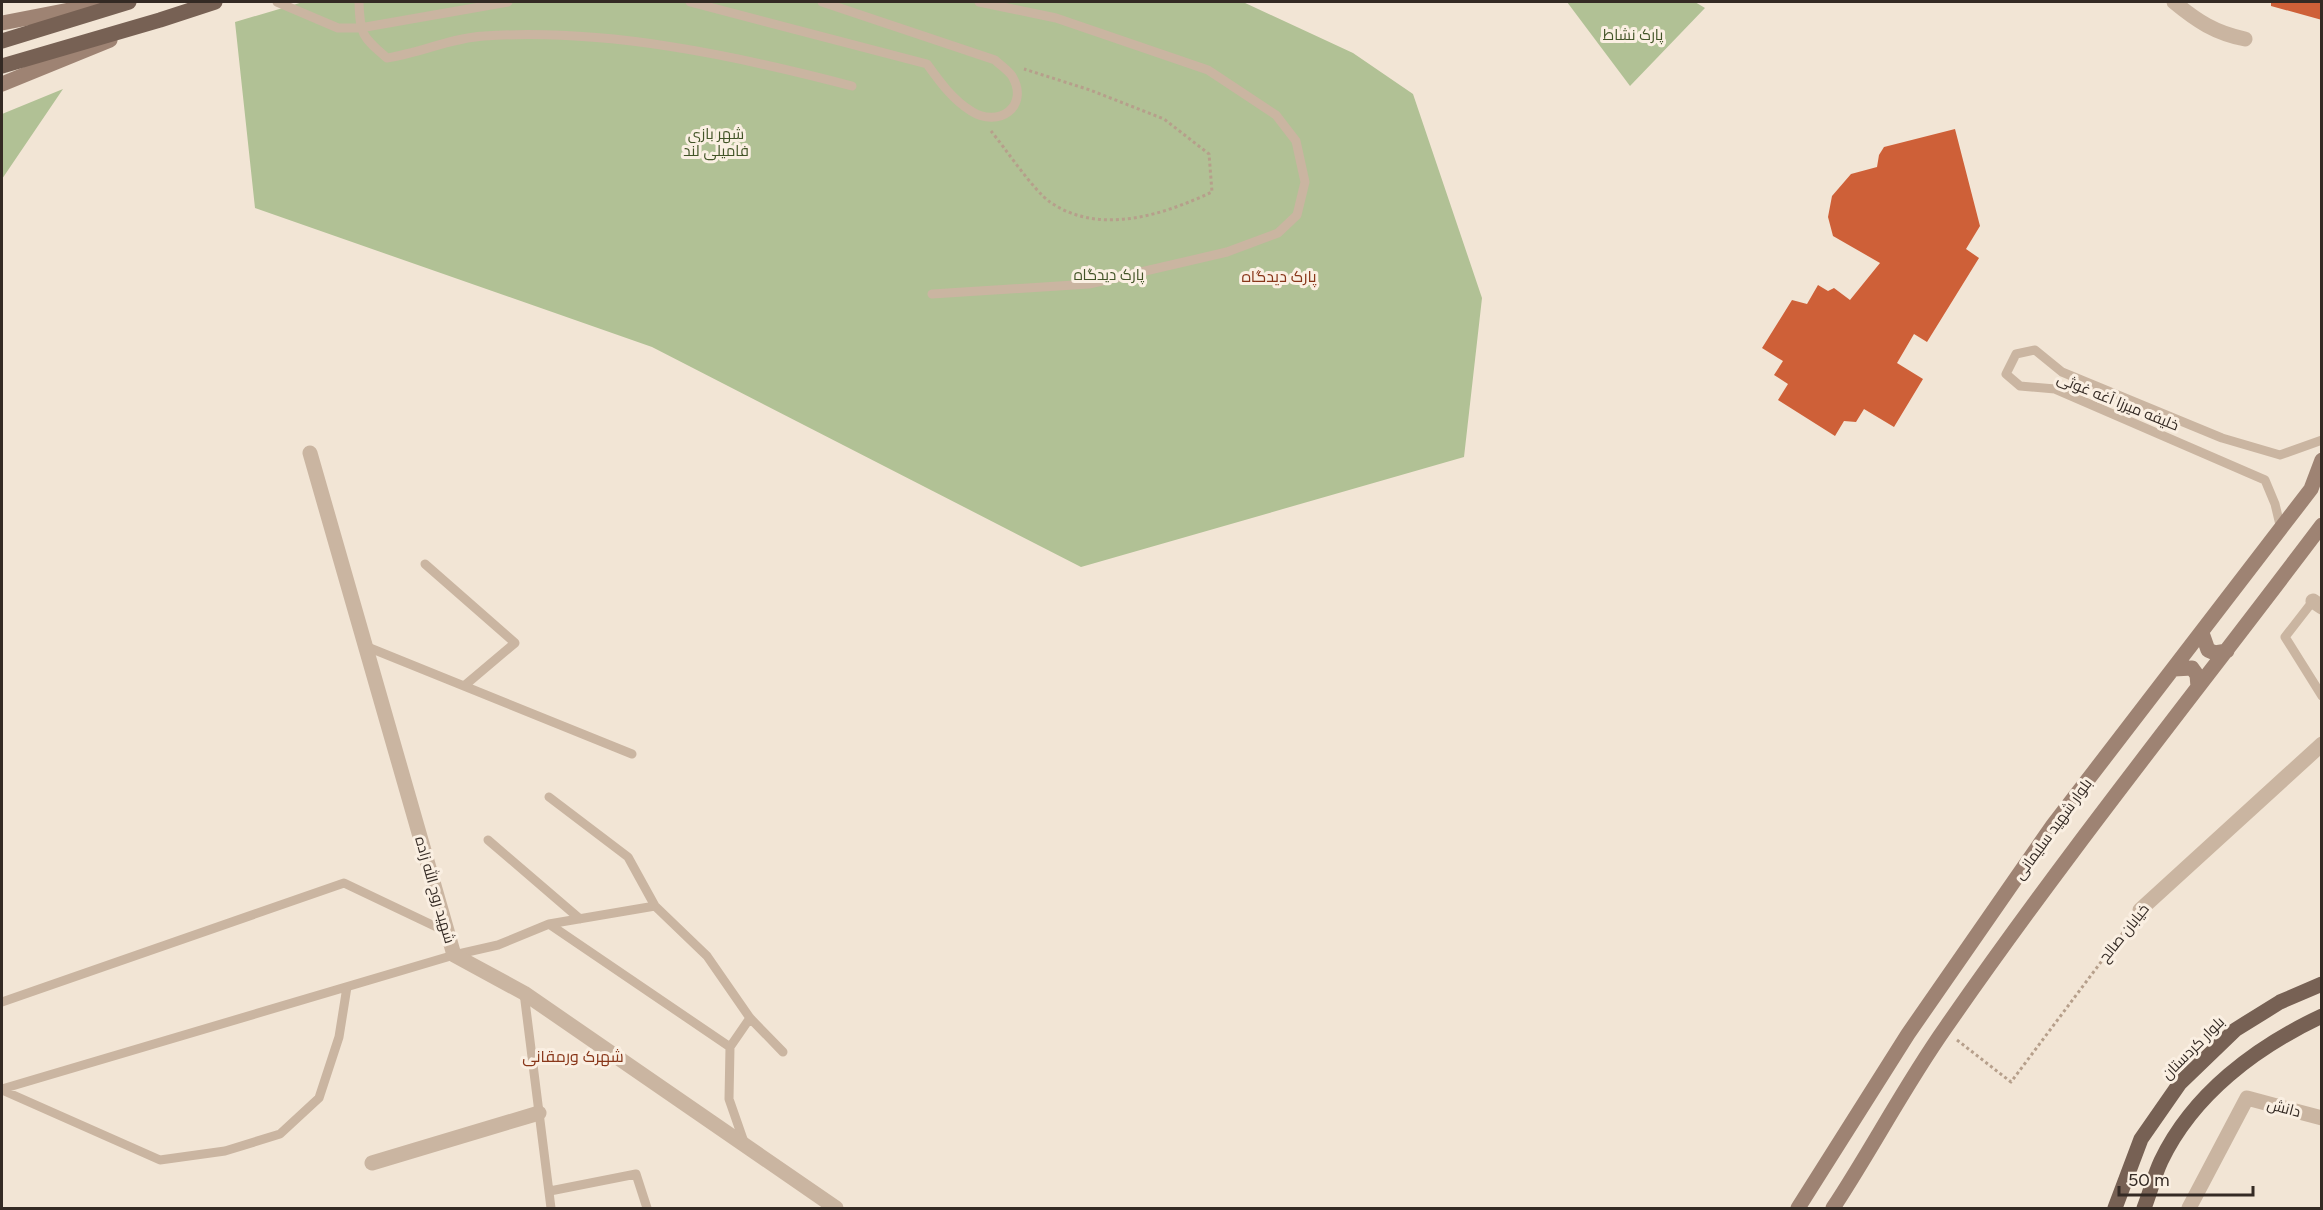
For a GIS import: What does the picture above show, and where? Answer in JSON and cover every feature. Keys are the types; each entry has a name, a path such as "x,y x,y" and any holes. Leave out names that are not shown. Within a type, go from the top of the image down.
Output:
{"main road":[{"path":"2,23 114,2"},
{"path":"2,41 129,2"},
{"path":"2,66 215,2"},
{"path":"2,84 160,20"},
{"name":"بلوار شهید سلیمانی","path":"1798,1209 1908,1034 2053,825 2311,489 2322,460"},
{"name":"بلوار شهید سلیمانی","path":"1833,1209 1944,1029 2079,840 2322,525"},
{"path":"2202,633 2208,650 2215,653 2227,651"},
{"path":"2174,669 2192,668 2197,675 2198,687"},
{"name":"بلوار کردستان","path":"2115,1209 2141,1139 2180,1083 2235,1030 2280,1002 2322,984"},
{"path":"2144,1209 2161,1161 2200,1102 2259,1051 2293,1030 2322,1016"},
{"path":"1851,1127 1875,1142"}],"street":[{"path":"2174,2 2198,22 2221,34 2245,39"},
{"name":"شهید روح الله زاده","path":"310,453 454,955 524,993 836,1209"},
{"name":"خیابان صالح","path":"2140,910 2322,744"},
{"name":"دانش","path":"2189,1209 2247,1098 2322,1118"},
{"path":"372,1162 539,1113"}],"lane":[{"path":"277,2 338,28 360,28 508,2"},
{"path":"359,2 360,28 369,43 387,58 416,53 447,42 483,36 542,35 651,43 778,67 852,86"},
{"path":"690,2 927,64 948,93 973,112 994,119 1007,115 1016,103 1016,89 1012,76 995,60 822,2"},
{"path":"932,294 1089,284 1227,252 1278,233 1297,214 1305,182 1296,141 1276,115 1208,70 1056,18 979,2"},
{"name":"خلیفه میرزا آغه غوثی","path":"2281,529 2275,504 2265,480 2055,389 2020,386 2006,374 2016,354 2036,350 2062,372 2222,438 2280,455 2322,440"},
{"path":"425,564 515,643 464,686"},
{"path":"2317,604 2285,637 2322,696"},
{"path":"365,646 632,754"},
{"path":"549,797 628,857 654,906 707,956 750,1018 783,1052"},
{"path":"488,840 580,919"},
{"path":"2,1002 344,883 447,932"},
{"path":"2,1089 454,955 498,945 549,924 654,906"},
{"path":"549,924 730,1047"},
{"path":"2,1089 160,1161 225,1151 280,1134 319,1098 339,1037 347,987"},
{"path":"524,993 551,1209"},
{"path":"745,1145 729,1100 730,1047 750,1018"},
{"path":"550,1191 636,1174 647,1209"}],"path":[{"path":"973,112 1049,201 1086,218 1131,219 1173,210 1212,192 1209,154 1164,119 1090,90 995,60"},
{"name":"خیابان صالح","path":"1944,1029 2011,1082 2140,910"}],"green space":[{"name":"پارک دیدگاه","path":"303,2 1243,2 1353,53 1413,94 1482,298 1464,457 1081,567 652,347 255,208 235,22"},
{"name":"پارک نشاط","path":"1567,2 1695,2 1705,8 1630,86"},
{"path":"63,89 2,179 2,114"}],"building":[{"path":"2271,2 2322,2 2322,20 2271,6"},
{"path":"1955,129 1980,226 1966,249 1979,258 1927,342 1914,334 1897,363 1923,379 1894,427 1864,409 1856,422 1844,421 1835,436 1778,400 1788,384 1774,375 1783,361 1762,348 1792,300 1807,304 1818,285 1828,291 1834,288 1850,300 1880,263 1833,236 1828,217 1832,196 1851,174 1877,167 1879,155 1884,147"}],"district":[{"name":"پارک دیدگاه","path":"1279,276"},
{"name":"شهرک ورمقانی","path":"573,1056"}],"park label":[{"name":"شهر بازی فامیلی لند","path":"716,142"}]}
